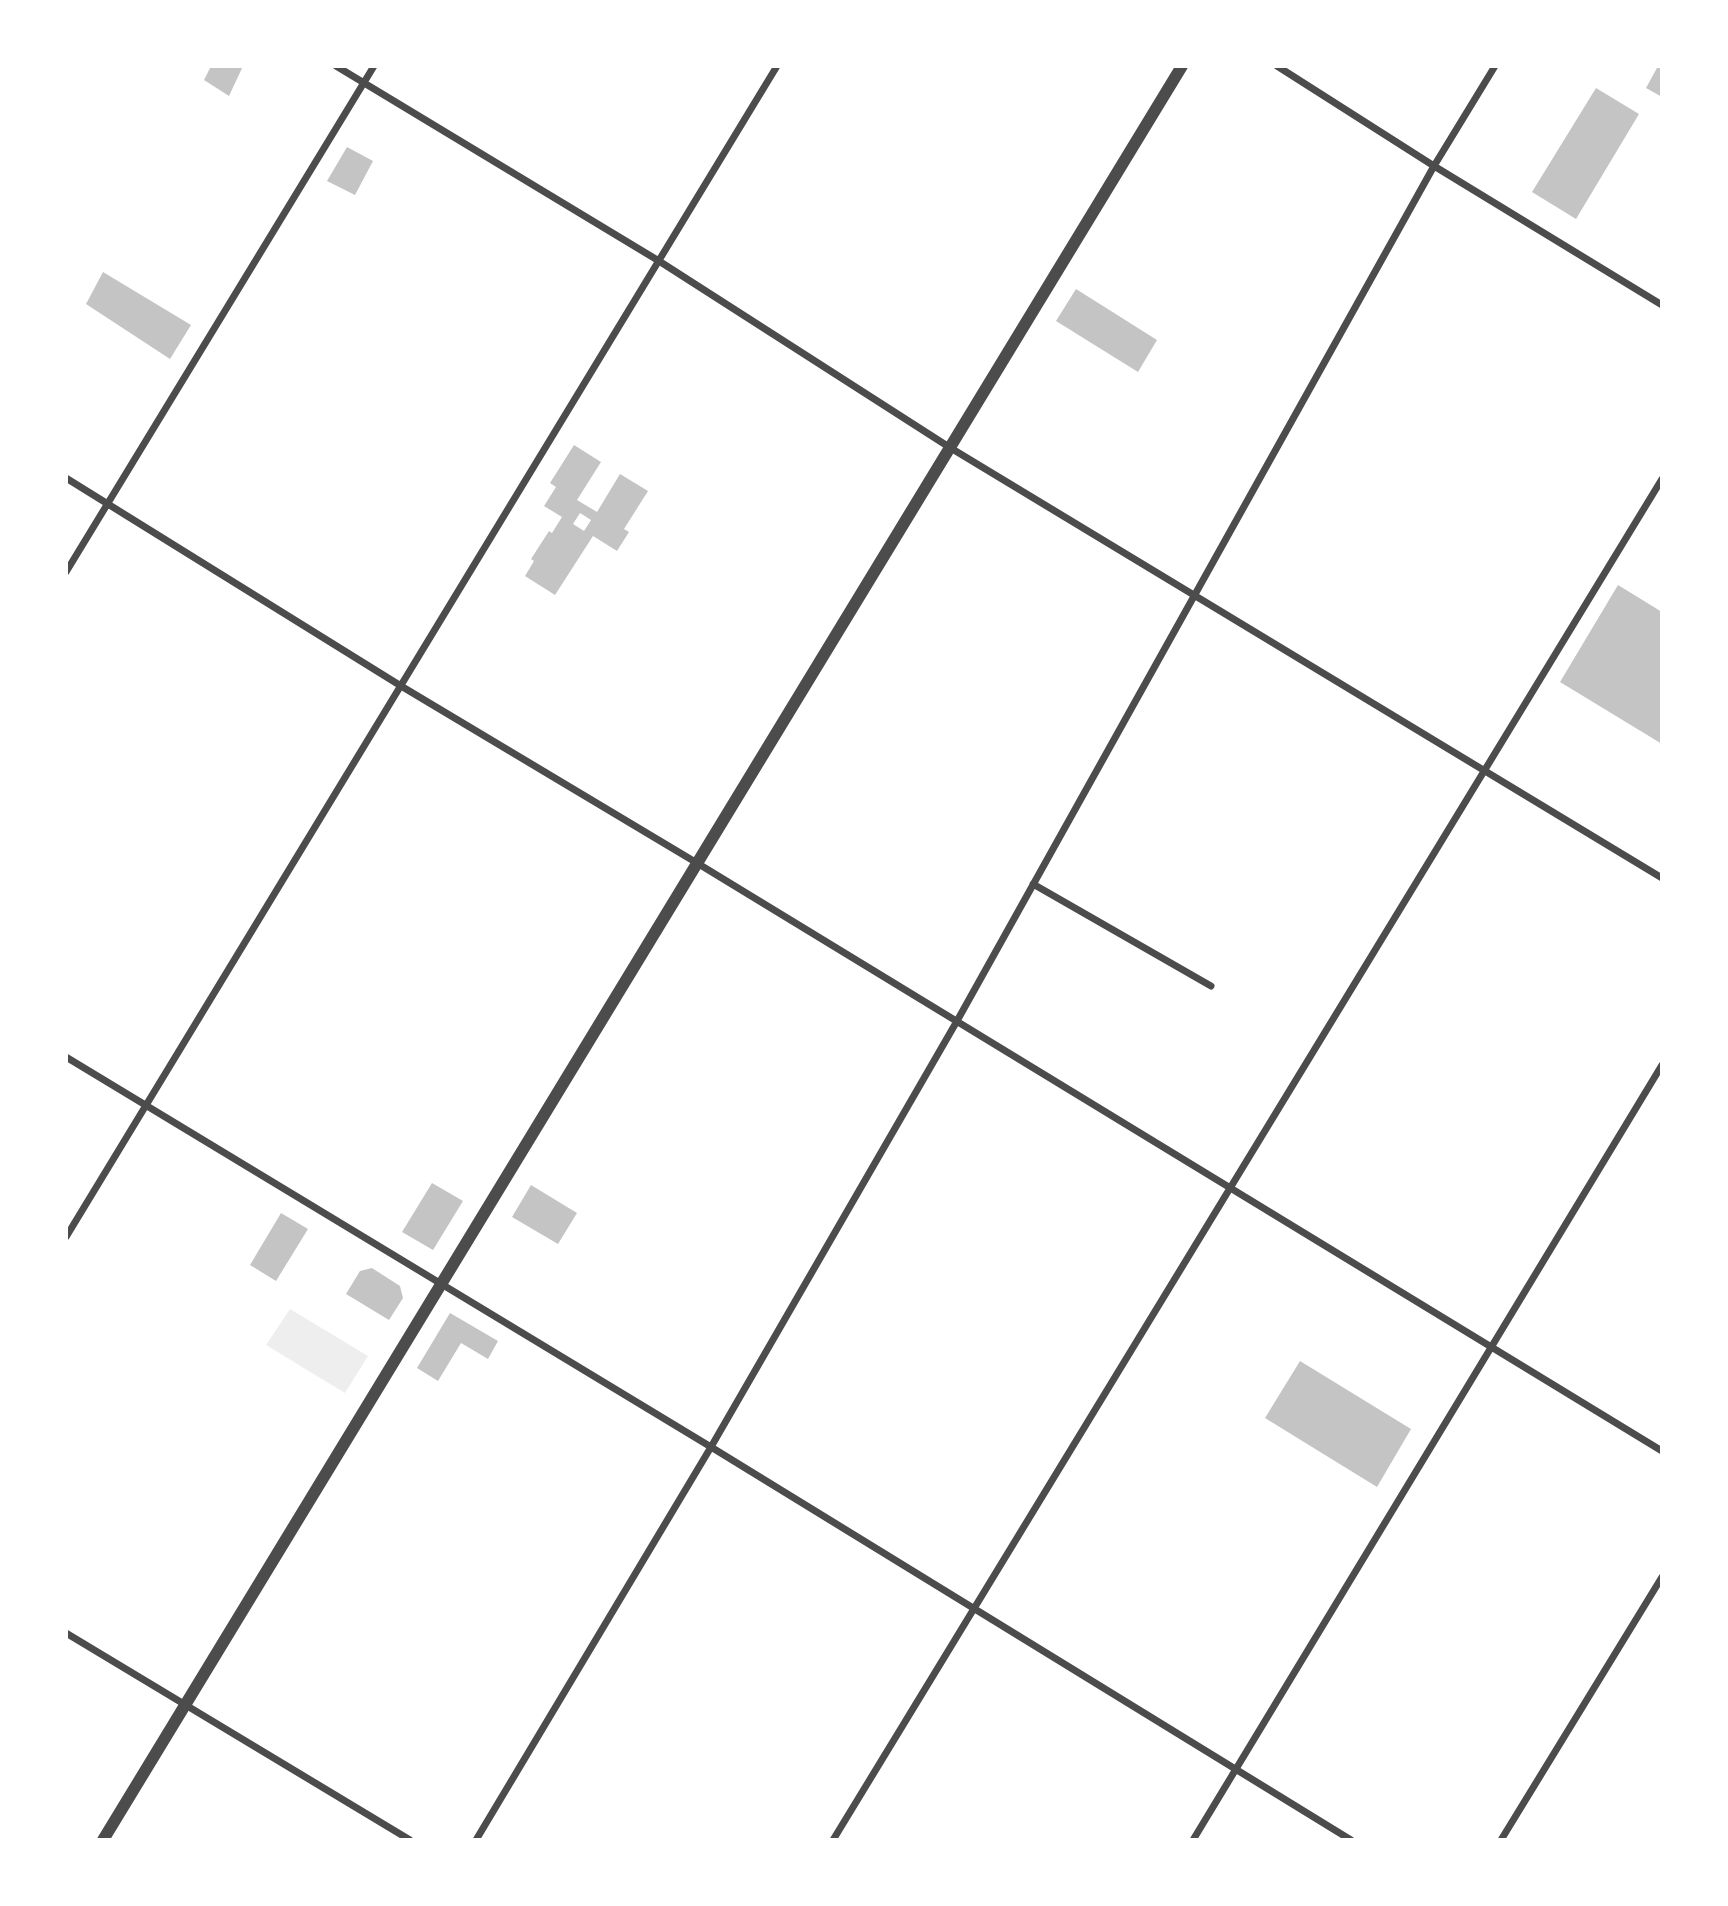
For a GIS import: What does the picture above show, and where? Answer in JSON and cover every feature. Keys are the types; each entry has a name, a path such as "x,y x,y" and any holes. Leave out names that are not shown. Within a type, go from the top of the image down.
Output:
{"street":[{"path":"336,66 659,261 949,447 1661,878"},
{"path":"66,572 374,66"},
{"path":"66,1237 777,66"},
{"path":"103,1839 1182,66"},
{"path":"1277,66 1661,305"},
{"path":"476,1839 711,1447 957,1021 1434,166 1495,66"},
{"path":"66,478 401,686 697,863 1661,1451"},
{"path":"833,1839 1661,479"},
{"path":"1033,884 1211,986"},
{"path":"66,1057 711,1447 1351,1839"},
{"path":"1193,1839 1661,1065"},
{"path":"1501,1839 1661,1577"},
{"path":"66,1633 410,1839"}],"shaded area":[{"path":"290,1309 368,1356 345,1393 266,1345"}],"building":[{"path":"211,66 243,66 229,96 204,80"},
{"path":"1658,66 1662,66 1662,97 1646,88"},
{"path":"1596,88 1639,114 1576,219 1532,192"},
{"path":"347,147 373,161 355,195 327,181"},
{"path":"103,272 191,325 170,359 86,304"},
{"path":"1076,289 1157,340 1138,372 1056,321"},
{"path":"574,445 601,462 577,500 597,512 620,474 648,491 624,529 629,532 617,551 593,536 555,595 525,576 534,561 531,559 549,531 552,533 562,517 544,506 556,487 550,483","holes":["580,513 591,520 584,531 573,524"]},
{"path":"1618,585 1662,612 1662,744 1560,682"},
{"path":"432,1183 463,1201 433,1250 402,1232"},
{"path":"531,1185 577,1213 558,1244 512,1217"},
{"path":"281,1213 308,1229 276,1281 250,1265"},
{"path":"372,1268 400,1286 403,1298 389,1320 346,1294 360,1271"},
{"path":"450,1313 498,1341 488,1359 461,1343 438,1381 417,1368"},
{"path":"1300,1361 1411,1429 1377,1487 1265,1418"}]}
